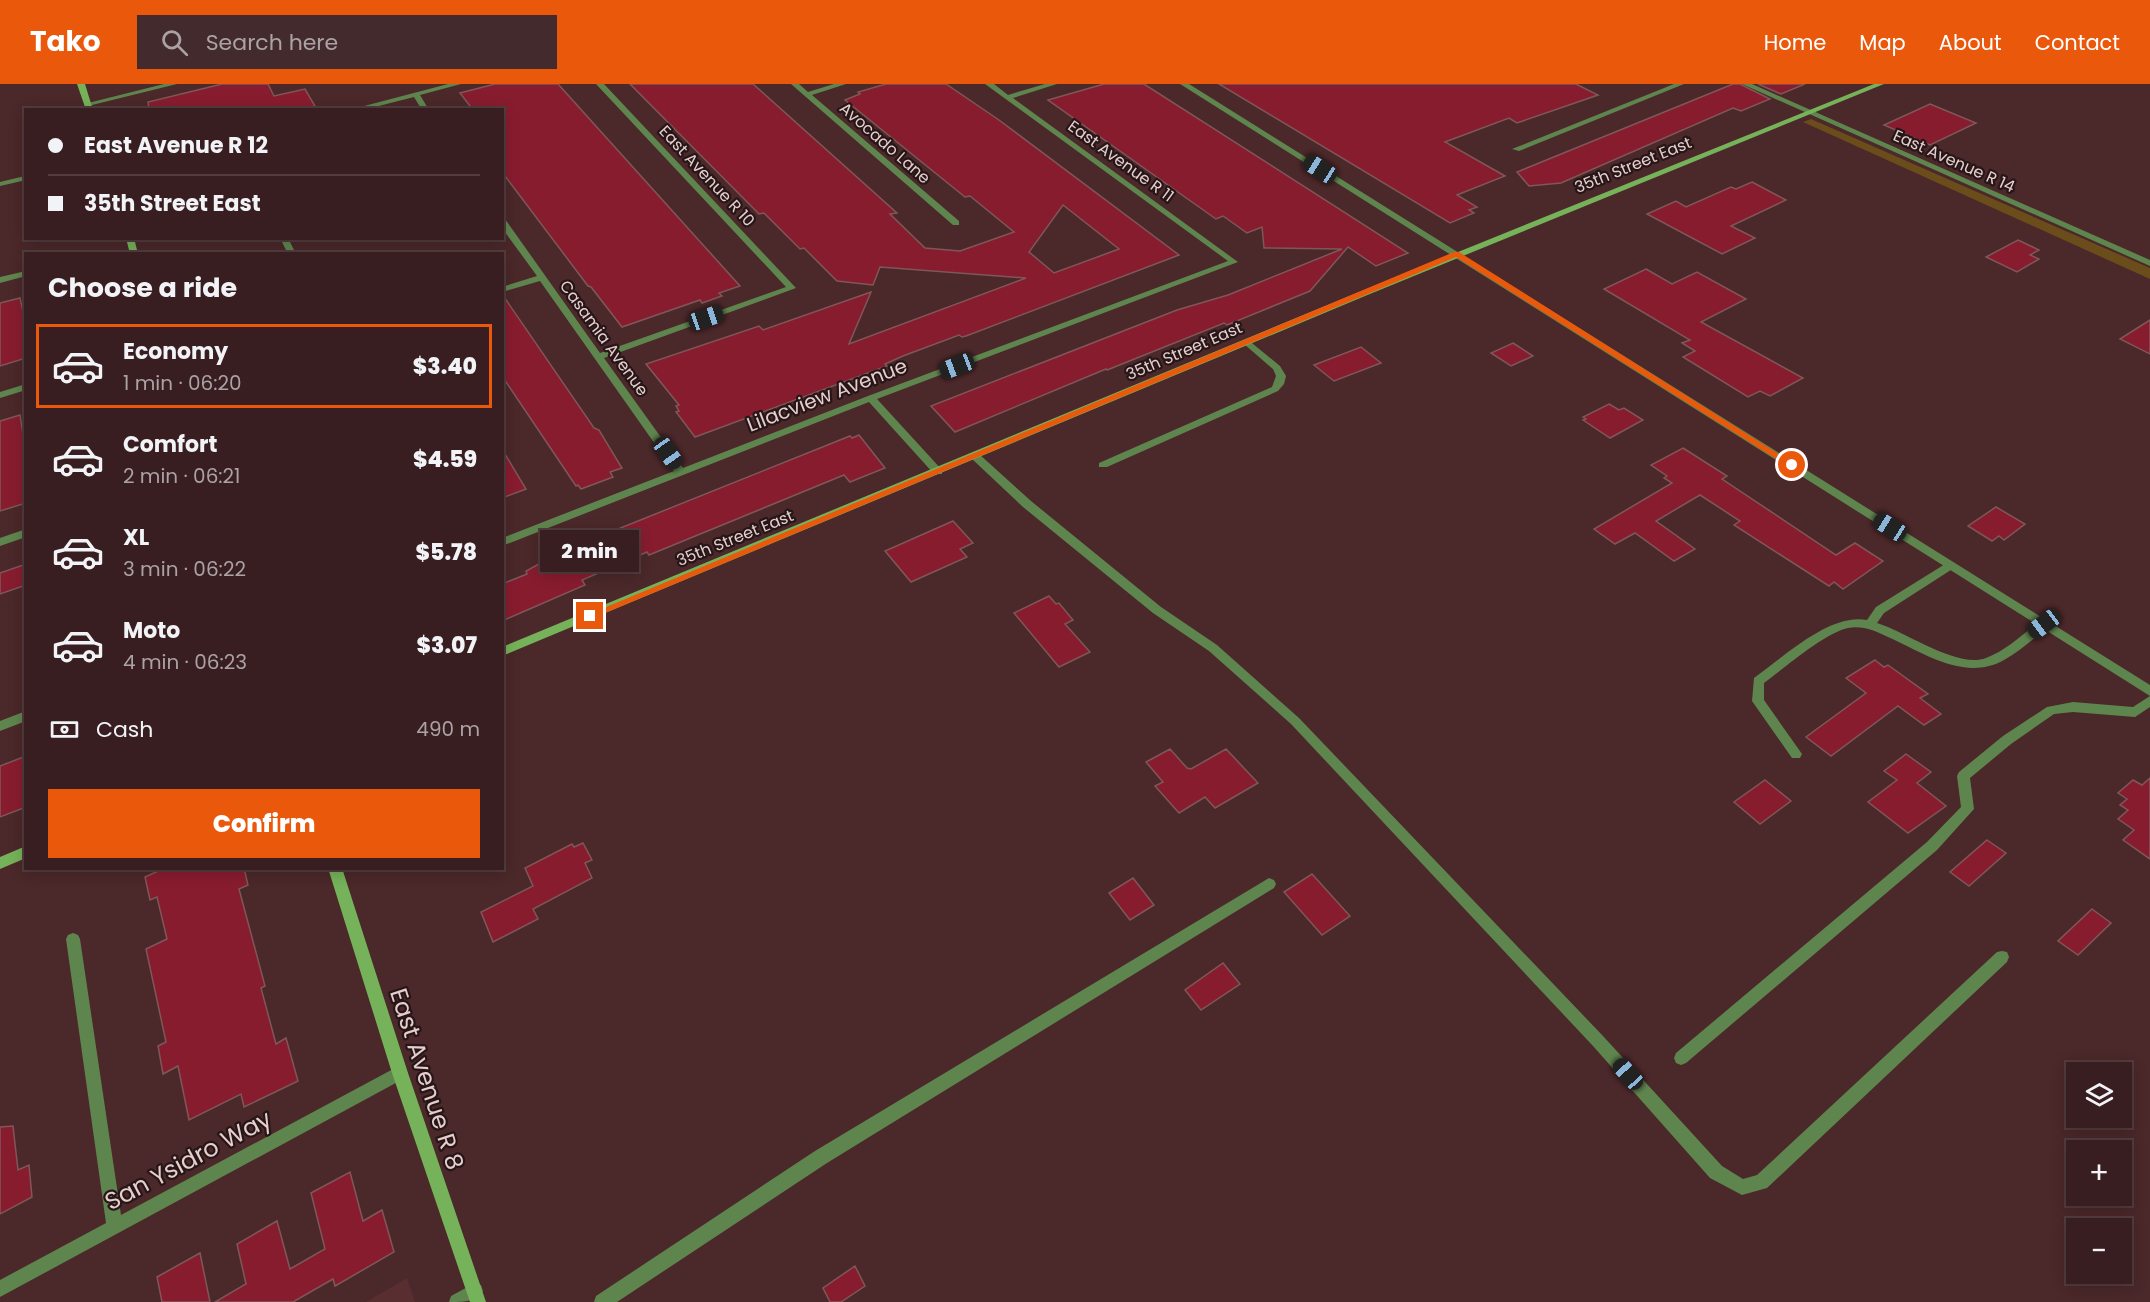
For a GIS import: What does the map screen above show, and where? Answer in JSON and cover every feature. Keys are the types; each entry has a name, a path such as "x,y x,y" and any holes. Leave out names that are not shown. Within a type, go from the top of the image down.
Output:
{"street":[{"path":"81,84 89,107 173,84"},
{"path":"359,108 457,84"},
{"name":"East Avenue R 10","path":"600,84 792,288 600,356"},
{"name":"Avocado Lane","path":"795,84 956,222"},
{"path":"807,94 842,84"},
{"name":"East Avenue R 11","path":"989,84 1234,262"},
{"path":"1008,98 1053,84"},
{"path":"1184,84 2150,691"},
{"path":"1516,149 1680,84"},
{"name":"East Avenue R 14","path":"1746,84 2150,263"},
{"name":"35th Street East","path":"504,651 1457,254 1880,84"},
{"path":"416,94 425,108"},
{"path":"0,184 24,178"},
{"name":"Casamia Avenue","path":"504,224 681,472"},
{"name":"Lilacview Avenue","path":"504,541 872,398 1234,262"},
{"path":"0,280 24,274"},
{"path":"504,289 541,278"},
{"path":"1103,465 1275,389 1281,376 1277,368 1247,342"},
{"path":"0,395 24,388"},
{"path":"872,398 938,472"},
{"path":"975,456 1027,504 1148,602 1213,648 1295,722 1541,980 1716,1172 1742,1187 1761,1182 2002,957"},
{"path":"0,542 24,534"},
{"path":"1870,625 1880,610 1950,565"},
{"path":"1796,754 1758,701 1758,681 1835,628 1850,623 1870,625 1950,659 1979,665 1991,661 2044,624"},
{"path":"1682,1058 1932,846 1968,809 1963,776 2007,740 2051,710 2073,707 2135,712 2150,701"},
{"path":"0,726 24,717"},
{"path":"0,863 24,853"},
{"name":"East Avenue R 8","path":"336,870 400,1073 477,1297"},
{"path":"602,1302 821,1157 1269,884"},
{"path":"73,939 115,1226"},
{"name":"San Ysidro Way","path":"0,1288 400,1073"},
{"path":"457,1302 477,1297"}],"shaded area":[{"path":"1811,119 2150,268 2150,279 1803,122"},
{"path":"407,1278 415,1302 366,1302"}],"building":[{"path":"222,84 268,84 274,96 305,89 315,106 308,108 149,108 148,102"},
{"path":"495,84 558,84 740,286 719,293 722,296 702,303 700,300 622,327 504,175 504,108 471,108 460,93"},
{"path":"630,84 753,84 897,213 890,214 925,248 960,251 1014,232 970,196 965,197 845,100 860,94 858,92 886,84 946,84 999,120 1179,255 966,336 959,335 903,356 885,364 887,366 695,437 676,412 679,411 676,406 679,405 646,364 759,326 763,330 871,292 849,344 1026,278 880,267 873,285 837,281 804,248 800,249 764,213 759,214","holes":["1063,205 1119,249 1054,273 1029,252"]},
{"path":"1104,84 1144,84 1408,253 1376,266 1348,247 1310,291 1227,325 1224,323 1106,369 955,432 931,406 1177,310 1228,295 1342,249 1264,248 1262,227 1247,233 1223,216 1216,219 1048,100"},
{"path":"1219,84 1576,84 1598,95 1517,123 1509,118 1445,142 1505,176 1457,195 1477,207 1469,210 1474,213 1450,223"},
{"path":"1733,84 1740,84 1770,99 1741,111 1733,108 1561,183 1529,186 1517,172"},
{"path":"1758,84 1805,84 1781,94"},
{"path":"1930,104 1976,123 1930,145 1884,125"},
{"path":"1752,182 1786,200 1731,226 1755,238 1722,254 1647,214 1676,201 1686,207 1731,187 1736,189"},
{"path":"2018,240 2039,250 2030,255 2039,259 2017,272 1986,257"},
{"path":"1646,269 1672,284 1697,272 1746,299 1701,322 1803,378 1770,396 1760,391 1748,397 1683,357 1695,351 1682,343 1690,340 1604,289"},
{"path":"504,297 594,428 599,430 622,468 610,472 613,477 581,489 578,485 576,486 504,379"},
{"path":"20,298 24,316 24,359 0,366 0,303"},
{"path":"2150,320 2150,354 2120,339"},
{"path":"1513,343 1533,356 1511,366 1491,353"},
{"path":"1361,347 1381,363 1334,381 1314,365"},
{"path":"1609,404 1619,410 1624,408 1643,420 1610,438 1583,420 1586,419 1583,417"},
{"path":"20,415 24,441 24,504 0,511 0,421"},
{"path":"859,435 885,468 850,482 844,475 649,555 647,552 582,580 585,585 504,620 504,583 527,574 526,571 548,559 593,541 592,538 612,529 613,531 850,436 852,438"},
{"path":"1683,448 1727,476 1722,479 1836,555 1855,543 1883,561 1843,589 1834,582 1829,586 1734,525 1740,521 1700,495 1656,521 1695,549 1674,561 1635,533 1615,544 1594,529 1672,483 1664,478 1667,476 1651,465"},
{"path":"504,452 526,489 504,497"},
{"path":"1996,507 2025,524 2004,540 1999,536 1992,541 1968,526"},
{"path":"953,521 973,543 960,549 967,557 911,582 885,551"},
{"path":"24,565 24,586 0,594 0,573"},
{"path":"1049,596 1056,604 1059,603 1073,620 1065,624 1090,652 1059,667 1014,613"},
{"path":"1875,660 1884,667 1888,665 1928,694 1920,698 1941,714 1924,725 1898,706 1831,756 1806,737 1866,693 1846,678"},
{"path":"1170,749 1187,768 1191,769 1226,749 1258,783 1215,808 1205,797 1179,813 1155,786 1163,782 1146,762"},
{"path":"1906,754 1931,772 1917,783 1946,806 1908,833 1868,802 1897,780 1884,771"},
{"path":"24,757 24,808 0,817 0,766"},
{"path":"2150,778 2150,859 2123,840 2134,830 2118,819 2128,810 2120,805 2127,799 2118,793 2133,780 2142,785"},
{"path":"1765,780 1791,801 1760,824 1734,802"},
{"path":"1987,840 2006,853 1969,886 1950,872"},
{"path":"583,843 592,860 585,863 592,878 533,909 538,919 493,942 481,912 533,886 525,868 572,844 574,847"},
{"path":"161,870 244,870 248,885 239,889 265,986 261,988 276,1044 286,1038 298,1081 244,1107 241,1094 189,1120 178,1066 163,1074 158,1046 166,1042 146,949 167,939 157,897 150,900 145,877"},
{"path":"1312,874 1350,916 1322,935 1284,892"},
{"path":"1133,878 1154,905 1130,920 1109,893"},
{"path":"2092,909 2111,923 2078,955 2058,941"},
{"path":"1223,963 1240,984 1201,1010 1185,990"},
{"path":"13,1126 18,1170 29,1165 32,1197 0,1214 0,1127"},
{"path":"350,1172 363,1221 382,1210 394,1252 335,1286 333,1279 293,1302 215,1302 246,1284 237,1244 277,1221 290,1269 325,1249 311,1193"},
{"path":"200,1253 210,1302 162,1302 157,1277"},
{"path":"855,1266 865,1286 841,1302 830,1302 823,1288"}],"route":[{"path":"590,616 1457,254 1792,465"}]}
